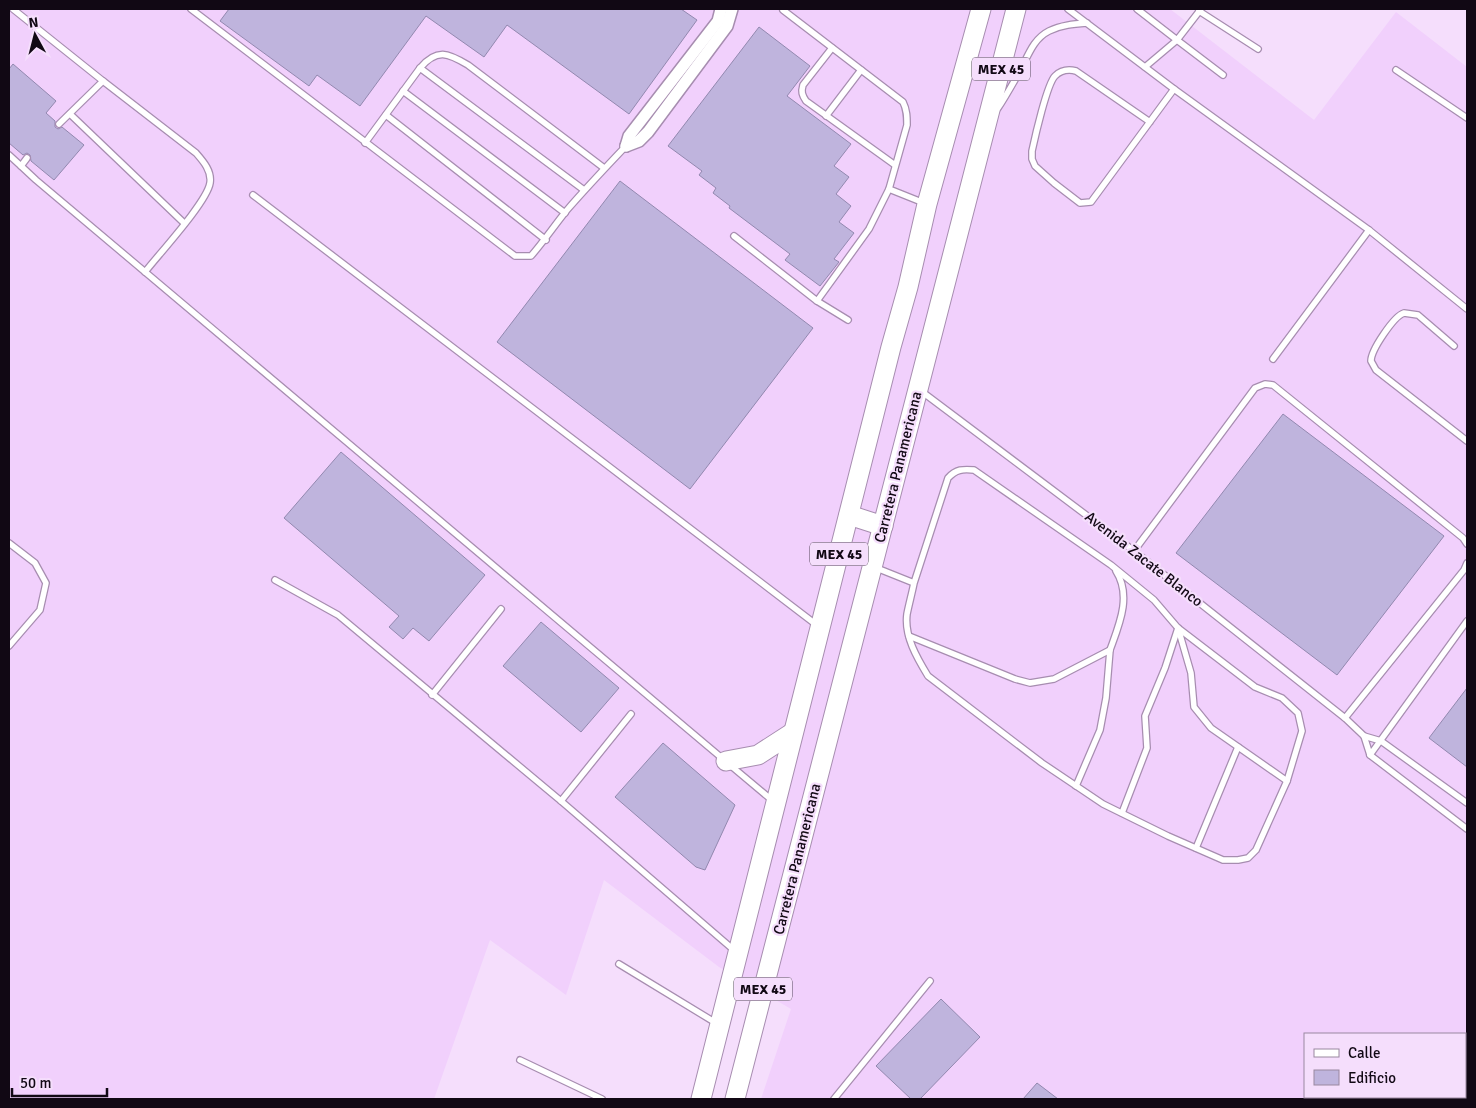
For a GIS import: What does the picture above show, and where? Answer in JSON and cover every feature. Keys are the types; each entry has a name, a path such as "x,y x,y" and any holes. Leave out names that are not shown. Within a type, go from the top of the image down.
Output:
{"main road":[{"name":"MEX 45","path":"701,1099 776,804 792,733 908,287 927,204 981,9"},
{"name":"Carretera Panamericana","path":"739,1097 1016,9"},
{"path":"849,515 883,526"},
{"path":"726,761 758,755 792,733"}],"street":[{"path":"626,146 633,131 718,21 722,9"},
{"path":"626,146 639,141 648,132 727,26 732,9"}],"lane":[{"path":"13,9 205,162 210,182 205,197 145,272"},
{"path":"190,9 515,256 530,256 546,240 584,190 626,146"},
{"path":"1068,9 1174,89 1369,230 1467,309"},
{"path":"1137,9 1223,75"},
{"path":"784,10 903,102 906,109 907,125 889,189 869,229 817,301"},
{"path":"1145,67 1178,40 1200,10 1258,49"},
{"path":"986,129 1022,68 1030,49 1039,37 1064,25 1088,23"},
{"path":"832,48 803,85 802,96 826,116 895,165"},
{"path":"365,143 420,68 433,56 442,54 452,56 468,65 604,168"},
{"path":"420,68 584,190"},
{"path":"826,116 861,70"},
{"path":"1396,70 1467,118"},
{"path":"1150,122 1076,71 1061,71 1052,80 1032,151 1032,159 1035,166 1070,196 1080,203 1091,202 1150,122 1174,89"},
{"path":"59,124 103,82"},
{"path":"403,91 565,213"},
{"path":"70,114 184,223"},
{"path":"386,115 546,240"},
{"path":"9,155 776,804"},
{"path":"21,166 28,158"},
{"path":"889,189 927,204"},
{"path":"253,195 820,627"},
{"path":"1273,359 1369,230"},
{"path":"734,236 817,301 848,320"},
{"path":"1454,346 1418,316 1404,313 1396,318 1372,353 1371,361 1376,370 1467,441"},
{"path":"1134,550 1255,388 1265,384 1273,385 1464,538 1467,544"},
{"name":"Avenida Zacate Blanco","path":"918,389 1134,550 1345,718 1364,736 1381,741 1467,803"},
{"path":"962,469 974,470 1112,565 1154,600 1178,628 1255,687 1282,698 1298,713 1302,731 1287,781 1256,850 1248,858 1223,860 1103,804 1042,764 928,676 918,659 909,636 907,616 914,583 948,478 953,473 962,469"},
{"path":"9,543 35,563 46,583 40,610 9,646"},
{"path":"1345,718 1464,570 1467,563"},
{"path":"1076,786 1100,730 1106,698 1110,650 1123,613 1124,593 1119,576 1112,565"},
{"path":"873,566 914,583"},
{"path":"275,580 338,615 432,695 561,800 738,954"},
{"path":"432,695 501,609"},
{"path":"1467,621 1370,754 1467,829"},
{"path":"1178,628 1191,673 1194,707 1211,728 1287,781"},
{"path":"1122,813 1147,748 1145,716 1165,668 1178,628"},
{"path":"909,636 1015,679 1030,683 1054,679 1110,650"},
{"path":"561,800 631,714"},
{"name":"Avenida Zacate Blanco","path":"1364,736 1370,754"},
{"path":"1196,848 1238,747"},
{"path":"619,964 720,1026"},
{"path":"834,1099 930,981"},
{"path":"520,1060 602,1099"}],"shaded area":[{"path":"9,9 1170,9 1314,120 1396,12 1467,67 1467,1099 761,1099 791,1009 719,967 604,880 566,995 490,940 434,1099 9,1099"}],"building":[{"path":"229,9 681,9 697,20 629,114 507,25 484,57 426,16 360,106 317,75 309,86 220,21"},
{"path":"759,27 810,66 787,96 851,144 834,166 849,177 836,194 851,206 839,222 854,233 834,259 839,262 820,286 785,260 790,254 729,208 730,206 713,193 716,188 699,175 702,171 668,146"},
{"path":"13,64 56,101 46,113 55,121 55,127 58,129 62,127 84,145 54,180 31,161 30,155 27,153 23,155 9,143 9,69"},
{"path":"620,181 813,328 690,489 497,342"},
{"path":"1283,414 1444,536 1337,675 1176,553"},
{"path":"341,452 485,575 429,641 413,628 403,639 389,627 399,616 284,518"},
{"path":"541,622 619,688 581,732 503,666"},
{"path":"1467,688 1467,767 1429,738"},
{"path":"663,743 735,805 705,870 696,867 615,797"},
{"path":"941,999 980,1037 920,1099 911,1099 876,1066"},
{"path":"1037,1083 1058,1099 1023,1099"}]}
